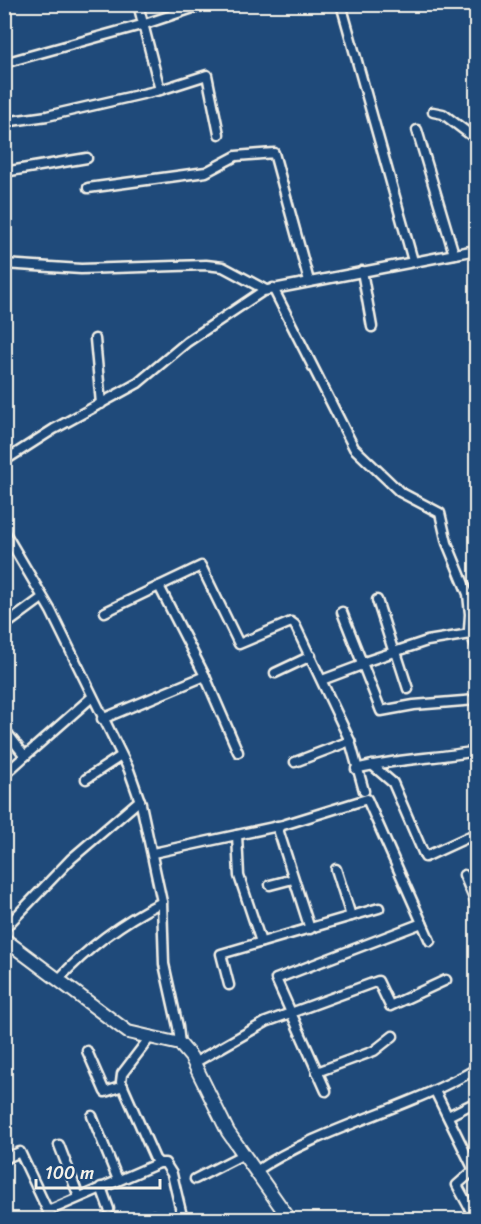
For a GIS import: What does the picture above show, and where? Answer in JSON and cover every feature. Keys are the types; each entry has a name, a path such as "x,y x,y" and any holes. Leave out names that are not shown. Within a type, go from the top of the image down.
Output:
{"main road":[{"path":"6,943 128,1032 180,1044 194,1063 228,1132 287,1219"}],"street":[{"path":"138,4 145,24 160,90"},
{"path":"4,63 145,24 205,4"},
{"path":"341,4 413,261"},
{"path":"4,122 47,116 209,77 219,134"},
{"path":"433,112 443,114 477,139"},
{"path":"417,130 454,254"},
{"path":"88,188 206,172 236,156 274,153 309,281"},
{"path":"4,172 87,158"},
{"path":"4,461 138,383 187,342 269,289 477,250"},
{"path":"4,264 81,269 206,265 223,267 269,289 354,448 400,492 440,513 447,543 468,594 473,622 470,634 477,646"},
{"path":"362,271 372,327"},
{"path":"95,339 101,404"},
{"path":"4,531 42,598 121,756 140,800 162,902 164,964 180,1044"},
{"path":"105,612 201,566 237,643 241,645 291,622 298,630 311,656 350,741 364,791"},
{"path":"159,586 205,676 238,752"},
{"path":"4,626 42,598"},
{"path":"377,600 408,689"},
{"path":"342,612 381,711 414,705 477,700"},
{"path":"322,680 395,652 446,637 470,634"},
{"path":"275,673 311,656"},
{"path":"102,719 205,676"},
{"path":"4,775 92,697"},
{"path":"4,729 25,756"},
{"path":"295,762 350,741"},
{"path":"356,769 412,757 446,758 477,751"},
{"path":"86,779 121,756"},
{"path":"372,765 393,783 425,857 475,834"},
{"path":"4,929 71,859 140,800"},
{"path":"153,853 277,826 367,800 430,941"},
{"path":"277,826 310,929"},
{"path":"237,835 240,882 261,942"},
{"path":"336,869 351,916"},
{"path":"464,875 477,903"},
{"path":"270,885 293,879"},
{"path":"58,980 89,947 125,922 162,902"},
{"path":"229,985 221,954 378,908"},
{"path":"326,1091 276,979 422,923"},
{"path":"194,1063 266,1023 378,981 390,1006 446,980"},
{"path":"151,1036 122,1074 123,1086 159,1163"},
{"path":"317,1072 374,1050 393,1036"},
{"path":"87,1051 105,1092 108,1093 123,1086"},
{"path":"256,1171 303,1144 435,1091 477,1069"},
{"path":"435,1091 474,1161 474,1170 457,1185 476,1220"},
{"path":"448,1116 477,1102"},
{"path":"92,1116 118,1180"},
{"path":"59,1145 79,1197"},
{"path":"4,1159 20,1152 50,1215 79,1197 101,1187 159,1163 165,1163 172,1174 183,1220"},
{"path":"195,1179 244,1154"},
{"path":"101,1187 109,1209"}]}
